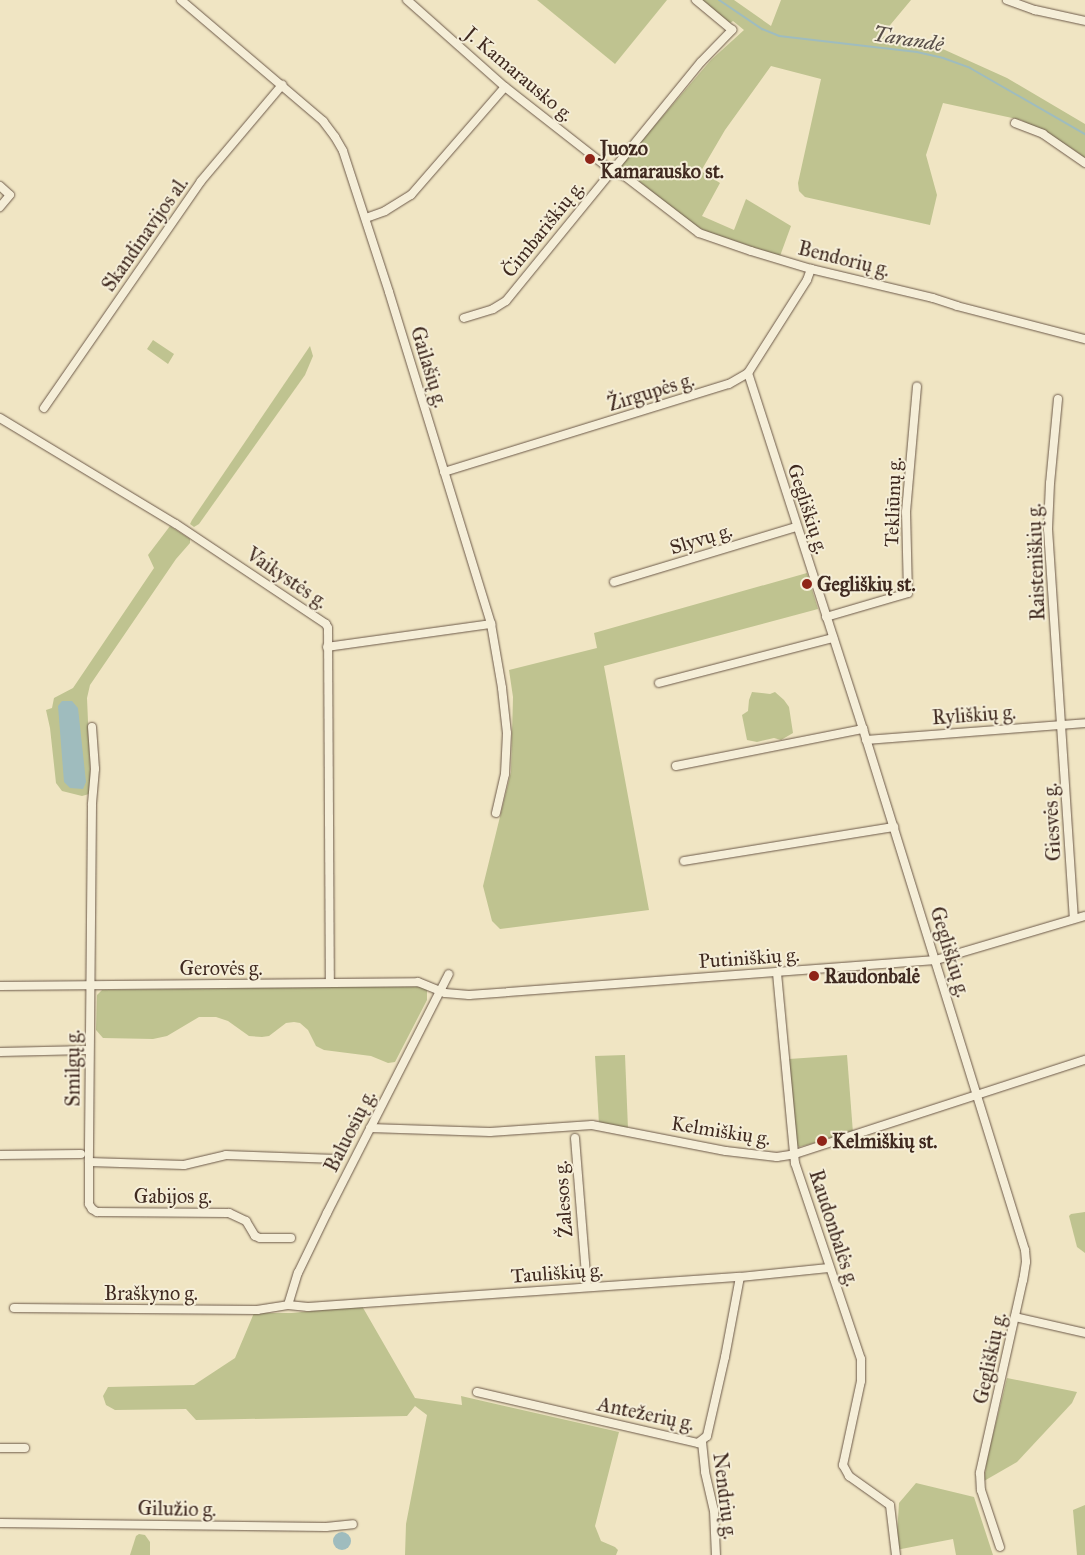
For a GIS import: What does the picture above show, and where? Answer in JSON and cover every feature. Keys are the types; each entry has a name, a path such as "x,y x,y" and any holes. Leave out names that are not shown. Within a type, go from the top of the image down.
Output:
{"street":[{"name":"Gailašių g.","path":"181,0 323,121 343,152 366,218 491,624 502,688 507,733 505,774 496,813"},
{"name":"J. Kamarausko g.","path":"407,0 505,87 612,170"},
{"name":"Čimbariškių g.","path":"464,318 493,309 506,301 701,62 732,30 696,0"},
{"path":"1006,0 1035,10 1085,21"},
{"name":"Skandinavijos al.","path":"44,408 201,182 282,85"},
{"path":"366,218 384,211 411,194 505,87"},
{"path":"1015,123 1043,134 1085,163"},
{"name":"Bendorių g.","path":"612,170 626,177 699,233 751,252 1085,339"},
{"path":"0,186 10,194 0,207"},
{"path":"748,374 807,280 811,269"},
{"name":"Žirgupės g.","path":"444,472 707,392 729,384 748,374"},
{"name":"Gegliškių g.","path":"748,374 894,827 1025,1250 1025,1270 980,1474 981,1490 1000,1547"},
{"name":"Tekliūnų g.","path":"826,618 879,600 908,594 906,512 917,386"},
{"name":"Raisteniškių g.","path":"1058,398 1050,483 1048,529 1062,724"},
{"name":"Vaikystės g.","path":"0,418 176,524 321,619 328,628 330,983"},
{"name":"Slyvų g.","path":"614,582 796,527"},
{"path":"327,647 491,624"},
{"path":"659,683 833,638"},
{"name":"Ryliškių g.","path":"866,740 1085,723"},
{"name":"Giesvės g.","path":"1062,724 1074,918"},
{"name":"Smilgų g.","path":"89,1162 88,1050 92,805 96,769 92,727"},
{"path":"676,766 863,729"},
{"path":"684,861 894,827"},
{"name":"Putiniškių g.","path":"440,991 450,994 469,995 936,960 1085,916"},
{"name":"Raudonbalės g.","path":"777,973 797,1169 861,1359 862,1372 842,1465 849,1476 890,1505 896,1555"},
{"name":"Baluosių g.","path":"288,1305 298,1273 448,974"},
{"name":"Gerovės g.","path":"0,986 418,982 440,991"},
{"path":"0,1052 88,1050"},
{"name":"Kelmiškių g.","path":"370,1128 377,1130 428,1129 490,1132 592,1125 759,1156 777,1157 795,1154 1085,1060"},
{"name":"Žalesos g.","path":"575,1138 587,1287"},
{"path":"0,1155 81,1154"},
{"path":"89,1162 184,1165 226,1155 336,1159"},
{"name":"Gabijos g.","path":"89,1162 89,1204 97,1212 229,1213 246,1220 255,1236 260,1238 291,1238"},
{"name":"Tauliškių g.","path":"288,1305 308,1307 740,1278 829,1268"},
{"name":"Antežerių g.","path":"476,1392 694,1443 702,1442 707,1436 740,1278"},
{"name":"Braškyno g.","path":"14,1308 257,1310 288,1305"},
{"path":"1015,1317 1085,1333"},
{"name":"Nendrių g.","path":"702,1442 705,1472 714,1510 716,1555"},
{"path":"0,1448 25,1448"},
{"name":"Gilužio g.","path":"0,1523 326,1528 353,1524"}],"green space":[{"path":"537,0 667,0 615,64"},
{"path":"702,0 734,0 771,26 781,0 911,0 881,36 923,42 945,50 1007,78 1085,124 1085,158 1021,120 943,103 926,155 937,195 930,225 805,197 799,191 798,183 821,79 771,66 725,130 701,171 720,183 702,216 734,230 746,199 791,226 780,256 705,231 691,223 620,166 711,60 744,30 733,21 730,23"},
{"path":"153,340 174,354 168,364 147,349"},
{"path":"310,346 313,356 305,375 199,524 194,527 190,524 192,520"},
{"path":"170,526 190,539 190,543 176,559 90,685 87,698 91,791 89,794 82,796 62,791 56,783 50,728 46,710 52,708 54,698 73,688 154,568 148,555"},
{"path":"807,573 818,609 604,666 649,910 500,929 492,921 483,886 511,772 513,697 509,670 597,648 594,633"},
{"path":"752,692 770,694 775,692 784,700 789,707 793,733 781,740 774,738 757,742 747,740 742,715 748,711"},
{"path":"420,986 427,989 427,1000 395,1062 388,1063 371,1056 324,1050 316,1046 308,1030 300,1023 294,1022 286,1023 269,1036 262,1037 249,1036 228,1021 216,1017 199,1017 167,1036 153,1039 103,1038 96,1030 97,995 102,990"},
{"path":"625,1055 628,1129 599,1124 595,1056"},
{"path":"847,1055 853,1133 799,1147 797,1145 789,1059"},
{"path":"1085,1212 1085,1253 1077,1247 1069,1216"},
{"path":"362,1306 415,1398 462,1405 461,1396 619,1432 595,1526 601,1541 618,1550 616,1555 405,1555 406,1524 427,1415 415,1406 407,1416 196,1420 186,1409 115,1410 106,1405 103,1396 108,1387 194,1385 235,1358 254,1313 292,1313"},
{"path":"1007,1378 1077,1392 1072,1403 1017,1462 984,1481 987,1459"},
{"path":"916,1483 974,1497 993,1555 956,1555 953,1539 896,1550 899,1503"},
{"path":"1085,1505 1085,1555 1077,1555 1073,1510"},
{"path":"139,1534 145,1535 150,1542 150,1555 130,1555 136,1536"}],"water":[{"path":"62,701 72,701 78,708 86,782 83,789 70,788 64,782 58,706"},
{"path":"338,1532 346,1532 351,1537 349,1548 338,1550 333,1545 333,1537"}],"waterway":[{"name":"Tarandė","path":"719,0 762,29 779,36 917,52 943,58 970,68 1085,134"}],"place":[{"name":"Juozo Kamarausko st.","path":"590,159"},
{"name":"Gegliškių st.","path":"807,584"},
{"name":"Raudonbalė","path":"814,976"},
{"name":"Kelmiškių st.","path":"822,1141"}]}
